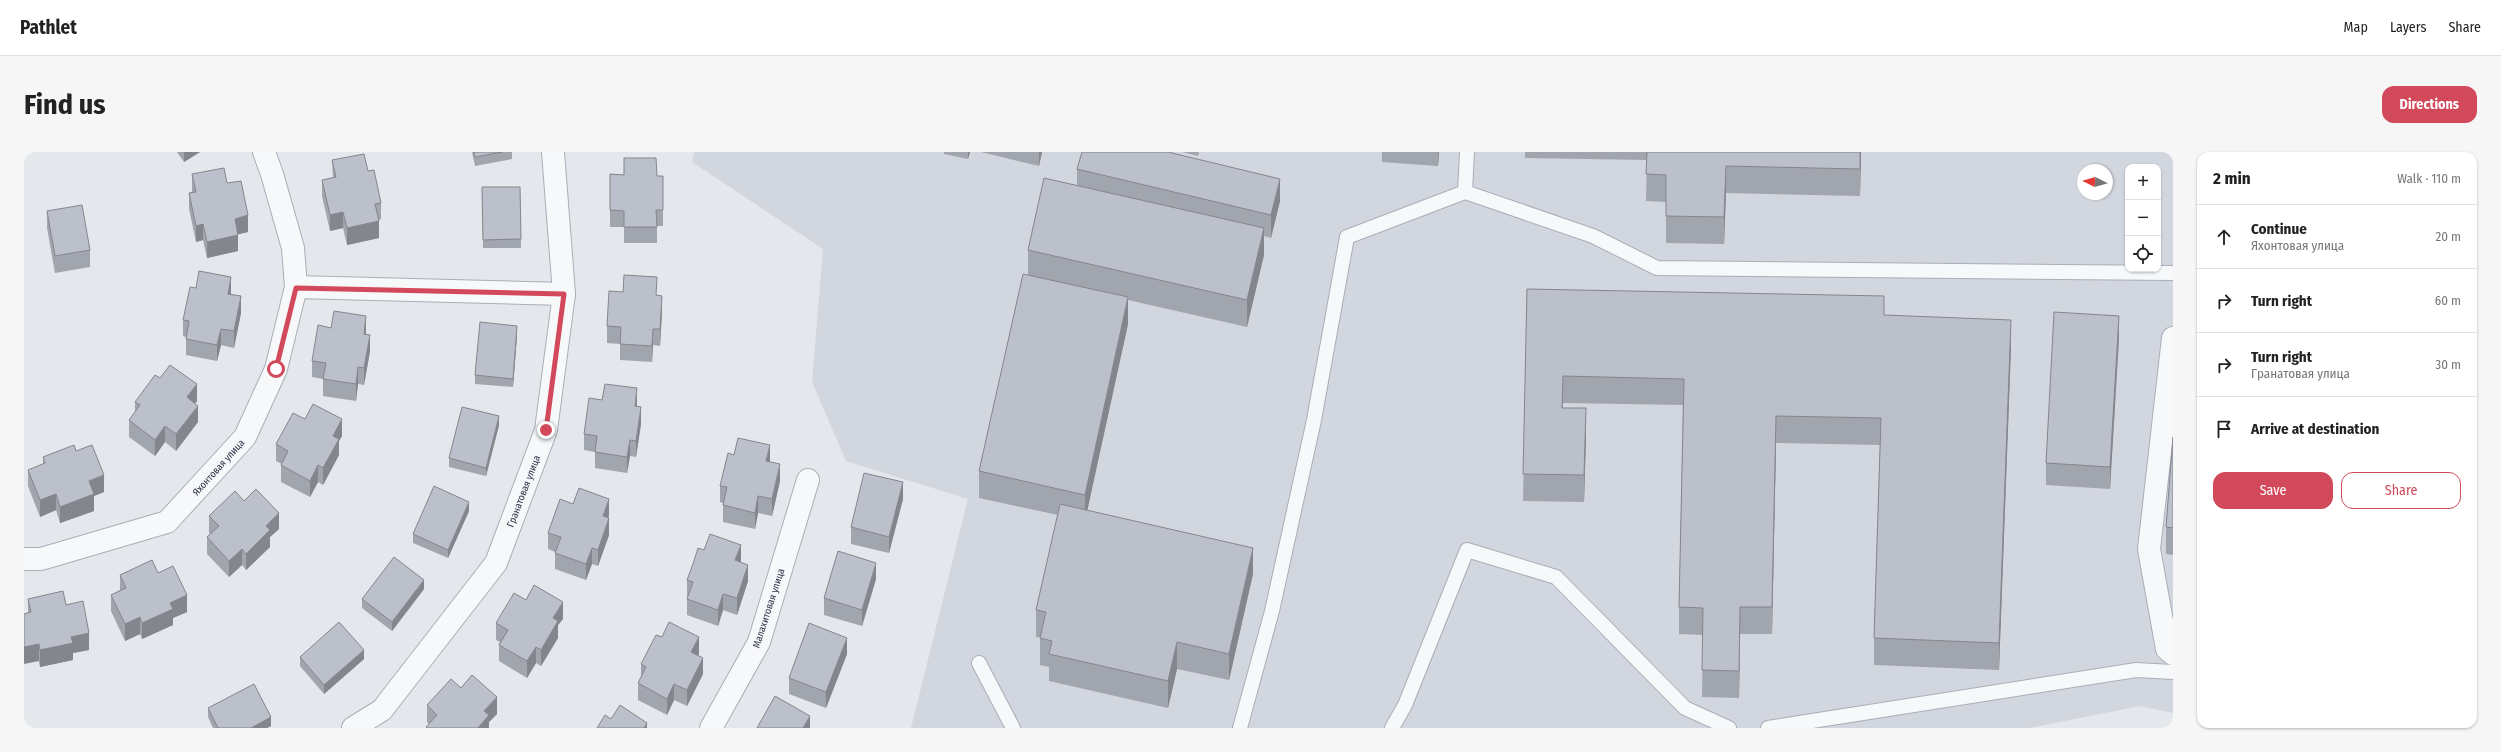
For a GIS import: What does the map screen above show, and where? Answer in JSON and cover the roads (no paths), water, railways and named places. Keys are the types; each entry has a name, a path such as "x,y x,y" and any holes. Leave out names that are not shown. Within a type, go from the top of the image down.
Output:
{"street":[{"name":"Яхонтовая улица","path":"24,559 41,559 167,522 245,437 276,369 296,288 293,248 272,174 264,152"},
{"name":"Гранатовая улица","path":"353,728 382,710 496,563 546,430 564,294 553,152"},
{"path":"296,288 564,294"},
{"path":"2173,338 2149,549 2167,649 2173,654"},
{"name":"Малахитовая улица","path":"711,728 759,642 808,480"}],"lane":[{"path":"1465,192 1467,152"},
{"path":"1240,728 1272,611 1314,420 1346,237 1465,192 1593,236 1656,268 2173,273"},
{"path":"1392,728 1405,704 1467,550 1556,577 1685,708 1729,728"},
{"path":"979,663 1012,728"},
{"path":"1768,728 2136,670 2173,672"}]}
